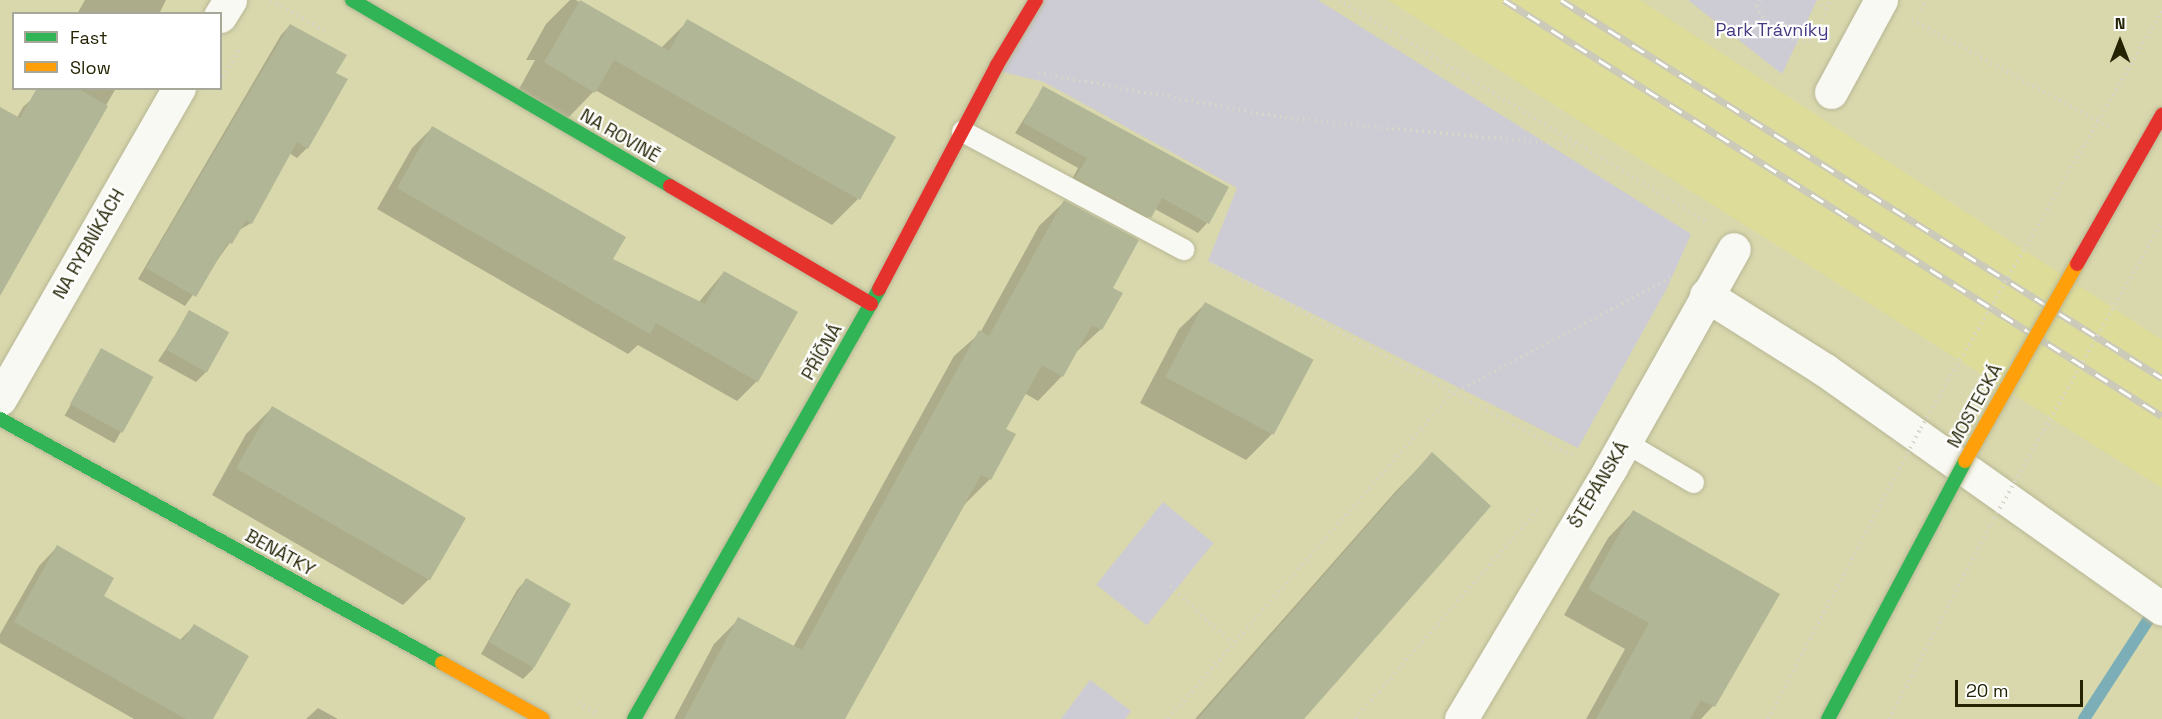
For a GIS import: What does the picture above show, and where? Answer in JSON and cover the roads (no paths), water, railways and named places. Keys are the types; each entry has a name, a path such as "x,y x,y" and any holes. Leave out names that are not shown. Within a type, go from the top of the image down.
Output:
{"street":[{"path":"222,13 230,0"},
{"name":"NA ROVINĚ","path":"352,0 871,304"},
{"name":"PŘÍČNÁ","path":"634,719 871,304 997,65 1036,0"},
{"path":"1831,92 1881,0"},
{"name":"NA RYBNÍKÁCH","path":"0,399 178,90"},
{"name":"MOSTECKÁ","path":"1828,719 1985,424 2162,115"},
{"name":"ŠTĚPÁNSKÁ","path":"1461,719 1625,442 1734,249"},
{"path":"1706,295 1825,370 2162,609"},
{"name":"BENÁTKY","path":"0,419 543,719"}],"lane":[{"path":"962,131 1183,249"},
{"path":"1625,442 1693,482"}],"waterway":[{"path":"2084,719 2157,606"}],"railway":[{"path":"1504,0 2162,416"},
{"path":"1561,0 2162,378"}],"park label":[{"name":"Park Trávníky","path":"1772,30"}]}
